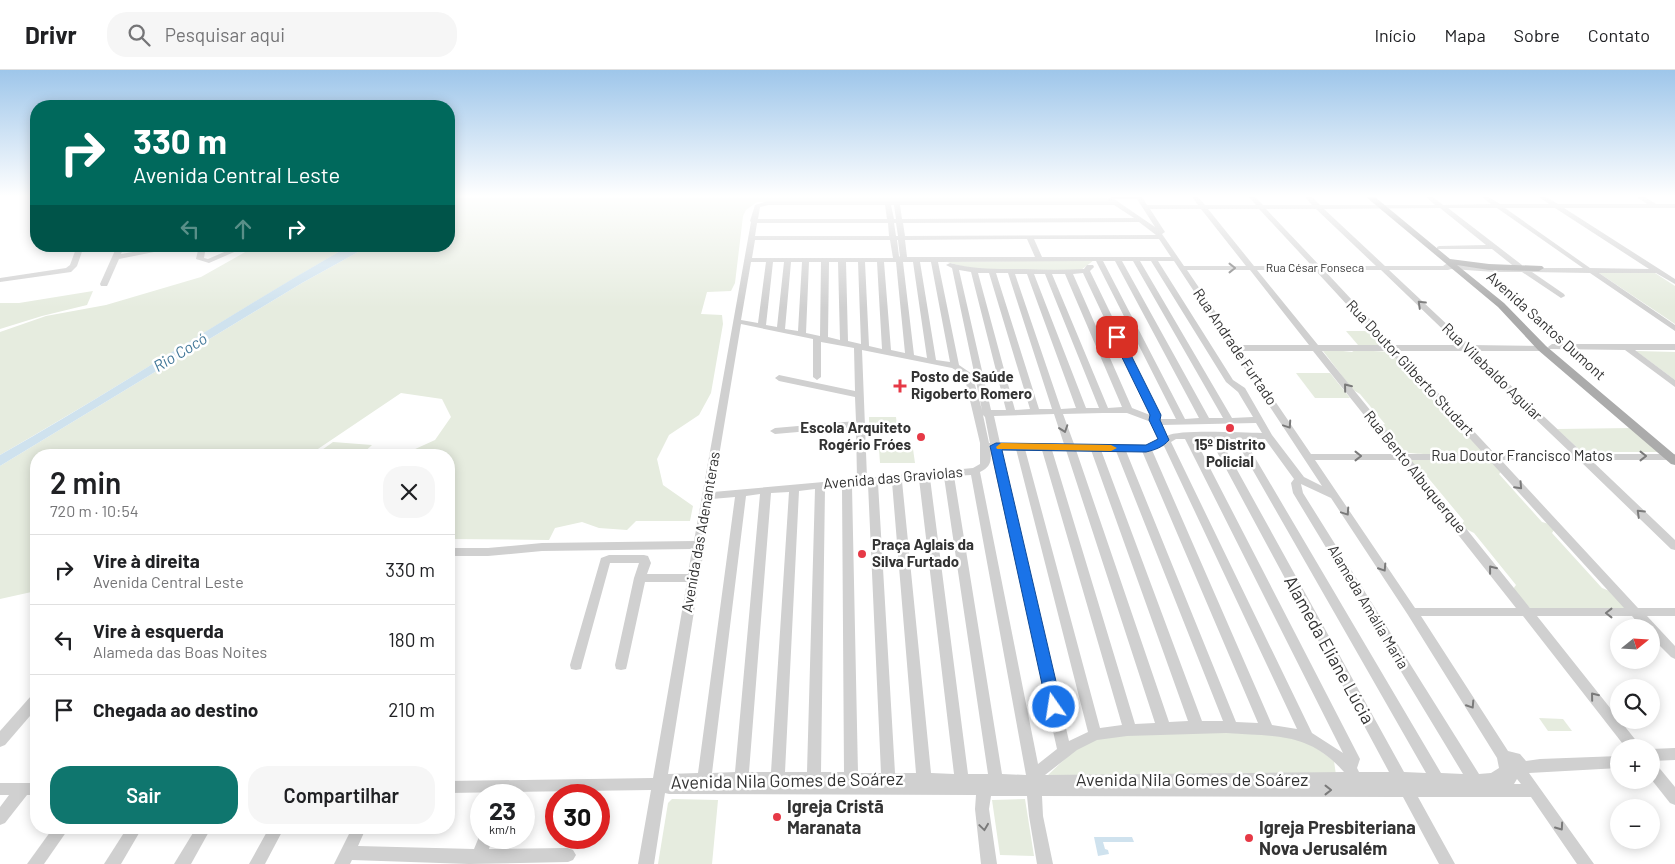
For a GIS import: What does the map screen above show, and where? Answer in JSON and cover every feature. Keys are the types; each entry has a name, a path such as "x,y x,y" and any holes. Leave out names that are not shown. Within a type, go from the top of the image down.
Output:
{"main road":[{"path":"1406,234 1528,334"},
{"path":"1412,234 1433,252 1446,259 1476,266 1515,269 1539,268"},
{"name":"Avenida Santos Dumont","path":"1417,234 1501,305 1528,334 1674,456"},
{"path":"1421,234 1454,258 1464,261 1522,269 1539,268"},
{"name":"Avenida Santos Dumont","path":"1466,267 1547,348"}],"street":[{"name":"Avenida das Adenanteras","path":"646,864 752,234"},
{"path":"897,234 904,258 900,260 910,357"},
{"path":"962,234 963,238"},
{"path":"1091,234 1093,238"},
{"path":"1158,234 1180,264"},
{"name":"Rua Andrade Furtado","path":"1164,234 1182,262 1180,264 1515,766 1535,791 1586,864"},
{"name":"Rua Bento Albuquerque","path":"1225,234 1628,739"},
{"name":"Rua Doutor Gilberto Studart","path":"1286,234 1643,619"},
{"name":"Rua Vilebaldo Aguiar","path":"1347,234 1675,546"},
{"path":"1476,234 1561,296"},
{"path":"1538,234 1675,329"},
{"path":"1602,234 1675,282"},
{"path":"752,238 1161,238"},
{"path":"1030,238 1039,259"},
{"path":"1439,248 1493,248"},
{"path":"0,279 64,271 71,268 78,252"},
{"path":"104,284 119,252"},
{"path":"117,256 143,252"},
{"path":"202,252 200,259 210,261 231,252"},
{"path":"916,259 932,361"},
{"path":"936,259 955,267 992,272 1086,271 1099,260 1182,421"},
{"path":"936,259 955,366"},
{"path":"1117,259 1205,420"},
{"path":"1135,259 1229,420"},
{"name":"Rua César Fonseca","path":"748,260 1153,259 1180,264 1253,268 1466,267 1487,270 1656,269"},
{"name":"Alameda Amália Maria","path":"1153,259 1230,382 1242,390 1268,436 1300,479 1296,483 1298,493 1475,781"},
{"path":"762,326 770,260"},
{"path":"781,330 788,260"},
{"path":"802,335 806,260"},
{"path":"817,377 825,260"},
{"path":"842,260 844,344"},
{"path":"861,260 862,347 859,424 867,480 888,780"},
{"path":"880,260 887,353"},
{"path":"955,267 982,413"},
{"name":"Rua César Fonseca","path":"1539,268 1589,270"},
{"path":"974,271 1011,413"},
{"path":"1086,271 1155,415 1155,420 1164,440 1168,444 1308,736 1352,773"},
{"path":"992,272 1035,412"},
{"path":"1012,272 1164,728"},
{"path":"1030,272 1082,411"},
{"path":"1048,272 1105,411"},
{"path":"1068,272 1128,410"},
{"path":"737,321 955,366 968,374 982,413 990,417 990,446 1064,751"},
{"path":"1236,348 1675,348"},
{"path":"1628,348 1675,384"},
{"path":"1242,390 1244,385 1254,376"},
{"path":"779,378 859,395"},
{"path":"982,413 1128,410 1155,420 1259,420"},
{"path":"775,431 859,424"},
{"path":"990,446 1146,448 1154,447 1170,436 1268,436"},
{"path":"1188,436 1353,759 1352,773"},
{"name":"Alameda Eliane Lúcia","path":"1213,436 1447,864"},
{"path":"1238,436 1437,779"},
{"name":"Avenida das Graviolas","path":"708,496 867,480 975,472 983,467 986,462 990,446"},
{"path":"1020,447 1095,734"},
{"path":"1046,447 1130,730"},
{"path":"1095,448 1197,727"},
{"path":"1120,448 1232,728"},
{"path":"1146,448 1268,730"},
{"name":"Rua Doutor Francisco Matos","path":"1309,457 1674,456"},
{"path":"975,472 1034,782 1036,816 1045,864"},
{"path":"949,474 988,784 982,809 989,864"},
{"path":"924,475 962,780"},
{"path":"897,478 924,780"},
{"name":"Rua Andrade Furtado","path":"1300,479 1336,497"},
{"path":"847,482 851,779"},
{"path":"814,784 820,485"},
{"path":"778,778 794,487"},
{"path":"741,780 766,490"},
{"path":"704,780 741,492"},
{"path":"455,552 503,551 542,547 700,545"},
{"path":"576,665 605,561 609,559 644,559 621,665"},
{"path":"640,578 693,578"},
{"path":"1412,612 1675,612"},
{"name":"Rua Doutor Gilberto Studart","path":"1660,638 1675,654"},
{"path":"0,741 30,707"},
{"path":"1034,782 1064,751 1095,734 1130,730 1197,727 1268,730 1308,736"},
{"path":"1660,755 1675,754"},
{"name":"Avenida Nila Gomes de Soárez","path":"659,784 668,788 814,784 988,784 1352,773 1402,784 1437,779 1475,781 1495,778 1515,766 1610,762"},
{"path":"1495,790 1508,782 1515,766"},
{"name":"Avenida Nila Gomes de Soárez","path":"659,784 670,780 778,778 814,784 851,779 962,780 988,784"},
{"path":"1660,779 1675,798"},
{"name":"Avenida Nila Gomes de Soárez","path":"1034,782 1402,784 1535,791"},
{"path":"535,789 659,784"},
{"path":"455,787 470,789"},
{"path":"0,789 30,789"},
{"path":"0,818 30,789"},
{"path":"35,864 58,834"},
{"path":"112,864 131,834"},
{"path":"182,864 200,834"},
{"path":"257,864 273,834"},
{"path":"356,834 344,859 478,860 568,855"}],"shaded area":[{"path":"455,234 741,234 735,283 731,291 707,292 701,314 722,315 723,324 711,393 699,415 669,435 657,459 663,485 693,506 690,521 636,521 627,530 599,528 582,522 555,528 549,540 455,539 455,449 415,449 435,440 451,417 442,399 401,393 318,449 30,449 30,592 0,599 0,466 302,283 358,252 455,252"},
{"path":"245,252 339,252 0,455 0,332 46,316 106,305 201,277"},
{"path":"1094,260 1081,270 976,270 947,262"},
{"path":"1599,273 1655,273 1675,286 1675,324"},
{"path":"93,291 87,305 0,329 0,303 19,303"},
{"path":"1346,331 1369,331 1382,345 1358,345"},
{"path":"1323,351 1391,352 1461,433 1469,436 1484,452 1444,455 1404,452 1382,425 1385,424 1360,394 1353,390"},
{"path":"1636,351 1675,352 1675,380"},
{"path":"1296,373 1330,373 1350,398 1315,398"},
{"path":"869,417 896,417 897,426 869,426"},
{"path":"1631,428 1658,452 1582,452 1557,429"},
{"path":"333,442 372,445 368,449 323,449"},
{"path":"879,449 913,449 915,463 880,463"},
{"path":"1487,459 1501,472 1499,474 1542,522 1549,524 1554,530 1552,533 1602,588 1612,592 1625,608 1530,608 1513,589 1516,585 1474,533 1466,529 1462,524 1464,521 1425,474 1419,472 1410,460"},
{"path":"1539,718 1563,719 1572,731 1548,731"},
{"path":"1243,731 1303,738 1334,761 1336,775 1048,775 1083,744 1095,739 1135,733"},
{"path":"672,799 718,800 712,864 658,864 668,803"},
{"path":"1025,799 1034,856 1000,855 992,800"}],"water":[{"name":"Rio Cocó","path":"339,252 358,252 302,283 0,466 0,455"},
{"path":"1094,837 1132,837 1134,842 1103,842 1109,854 1098,856"}],"slow traffic":[{"path":"1001,447 1111,448"}],"place":[{"name":"Posto de Saúde Rigoberto Romero","path":"900,386"},
{"name":"15º Distrito Policial","path":"1230,428"},
{"name":"Escola Arquiteto Rogério Fróes","path":"921,437"},
{"name":"Praça Aglais da Silva Furtado","path":"862,554"},
{"name":"Igreja Cristã Maranata","path":"777,817"},
{"name":"Igreja Presbiteriana Nova Jerusalém","path":"1249,838"}],"route":[{"path":"1054,707 996,446 1150,448 1164,440 1155,420 1155,415 1117,337"}]}
